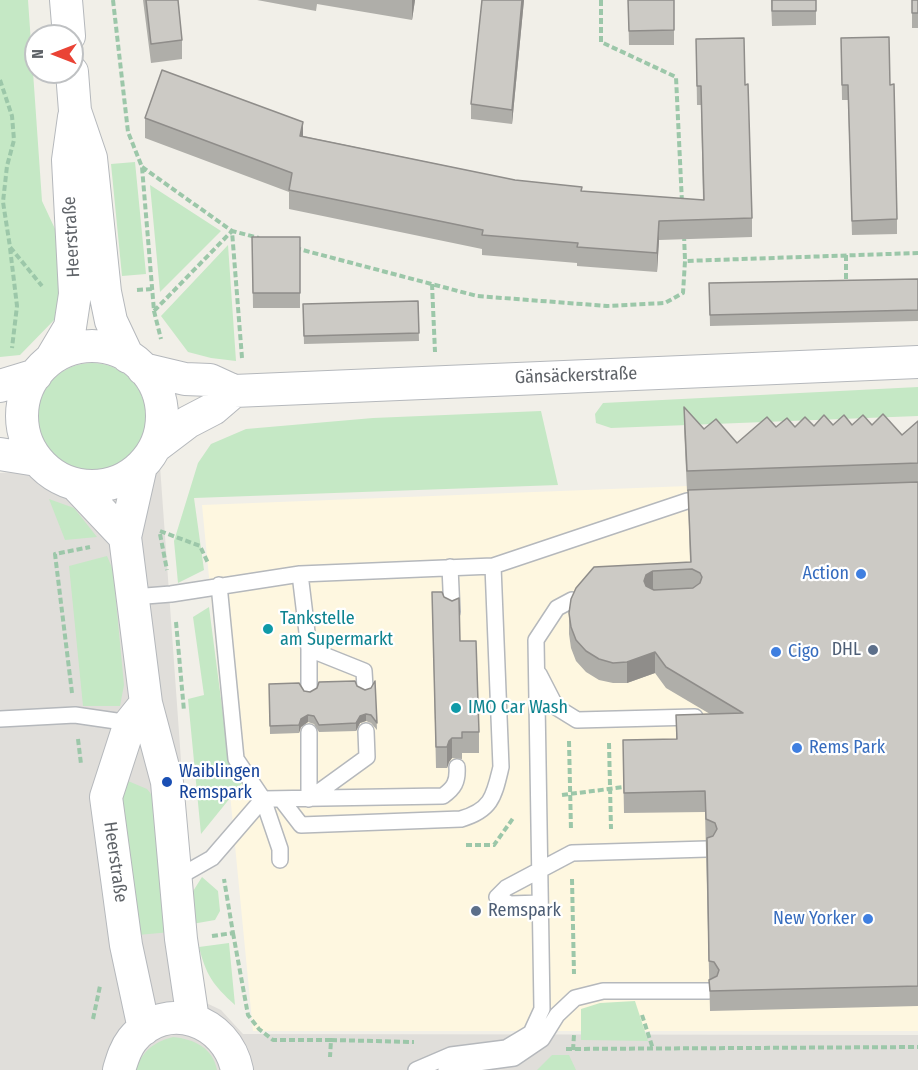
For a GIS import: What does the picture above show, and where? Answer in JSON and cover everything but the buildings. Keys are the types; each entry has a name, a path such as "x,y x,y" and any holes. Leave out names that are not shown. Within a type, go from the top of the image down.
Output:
{"street":[{"path":"66,0 68,24"},
{"name":"Heerstraße","path":"43,367 70,327 75,294 68,160 75,111 73,84"},
{"name":"Heerstraße","path":"75,111 91,158 105,292 111,321 136,363"},
{"path":"0,386 43,367 71,349 92,346 111,349 136,363 154,384 160,402 161,425 148,457"},
{"name":"Gänsäckerstraße","path":"136,363 185,379 437,382 918,362"},
{"path":"43,367 25,394 22,422 26,440 37,460 55,476 76,485 97,486 122,480 188,422 213,409 238,378"},
{"path":"0,454 37,460"},
{"name":"Heerstraße","path":"148,457 112,541 133,597 138,713 167,782 175,879 193,1020"},
{"path":"76,485 112,541"},
{"name":"Heerstraße","path":"138,713 106,796 126,945 144,1029"},
{"path":"119,1070 123,1055 144,1029 159,1021 176,1018 193,1020 210,1027 225,1040 235,1057 237,1070"}],"lane":[{"path":"133,597 171,594 300,574 493,566 687,501 722,500"},
{"path":"281,800 301,825 461,819 478,814 494,796 501,767 493,566"},
{"path":"450,567 452,612"},
{"path":"300,574 309,649 309,690"},
{"path":"219,585 236,759 263,800 280,849 280,860"},
{"path":"416,1070 451,1055 506,1048 531,1033 542,1009 536,640 557,608 572,600"},
{"path":"309,649 364,670 365,688"},
{"path":"536,669 555,707 577,720 697,717"},
{"path":"0,719 138,713"},
{"path":"309,799 367,757 366,731"},
{"path":"309,732 309,799"},
{"path":"175,879 212,858 263,800 443,796 453,789 457,778 457,767"},
{"path":"540,903 510,904 497,897 506,888 572,853 707,849"},
{"path":"446,1070 456,1066 514,1058 542,1039 557,1015 575,998 603,991 709,991"}],"path":[{"path":"113,0 128,132 142,167 154,311 162,344"},
{"path":"601,0 601,42 676,77 682,203"},
{"path":"0,80 12,116 14,140 7,166 3,202 17,306 12,349"},
{"path":"142,167 232,231 265,240"},
{"path":"287,246 477,296 607,306 665,303 683,293 685,261 683,226"},
{"path":"154,311 232,231"},
{"path":"232,231 238,378"},
{"path":"10,247 44,288"},
{"path":"685,261 918,253"},
{"path":"846,255 846,288"},
{"path":"432,284 437,382"},
{"path":"168,573 160,530 200,546 219,585"},
{"path":"55,554 112,541"},
{"path":"608,719 611,851"},
{"path":"233,933 248,1015 259,1029 273,1040 422,1042"},
{"path":"635,992 652,1049"},
{"path":"330,1056 331,1041"},
{"path":"532,1046 573,1050 918,1047"}],"shaded area":[{"path":"118,465 160,466 198,999 221,1010 243,1034 918,1035 918,1070 0,1070 0,473"},
{"path":"918,477 918,1031 253,1031 202,505"}],"green space":[{"path":"0,0 28,0 30,24 24,24 24,84 34,84 42,201 56,231 61,301 59,315 20,355 0,357"},
{"path":"135,162 146,274 122,276 111,164"},
{"path":"150,185 221,231 160,292"},
{"path":"228,245 236,361 188,352 161,316"},
{"path":"92,363 113,367 130,379 142,396 146,417 142,438 130,455 113,467 92,471 71,467 54,455 42,438 38,417 42,396 54,379 71,367"},
{"path":"918,387 918,416 611,428 596,423 595,414 603,403"},
{"path":"541,411 558,485 194,498 204,570 178,583 174,541 198,463 211,444 246,429 373,418"},
{"path":"49,499 74,508 97,537 65,540"},
{"path":"107,556 113,570 124,685 120,706 83,706 69,566"},
{"path":"209,607 229,761 243,782 201,834 188,699 204,695 193,617"},
{"path":"128,781 147,789 163,809 171,932 138,935 121,800"},
{"path":"202,877 218,891 220,911 215,920 192,924 190,896"},
{"path":"229,943 235,1005 211,979 199,947"},
{"path":"635,1001 648,1041 581,1040 581,1009 600,1003"},
{"path":"173,1037 188,1040 207,1050 217,1070 136,1070 150,1048"},
{"path":"552,1055 569,1055 576,1070 537,1070"}],"place":[{"name":"Action","path":"861,574"},
{"name":"Tankstelle am Supermarkt","path":"268,629"},
{"name":"DHL","path":"873,650"},
{"name":"Cigo","path":"776,652"},
{"name":"IMO Car Wash","path":"456,708"},
{"name":"Rems Park","path":"797,748"},
{"name":"Waiblingen Remspark","path":"167,782"},
{"name":"Remspark","path":"476,911"},
{"name":"New Yorker","path":"868,919"}]}
